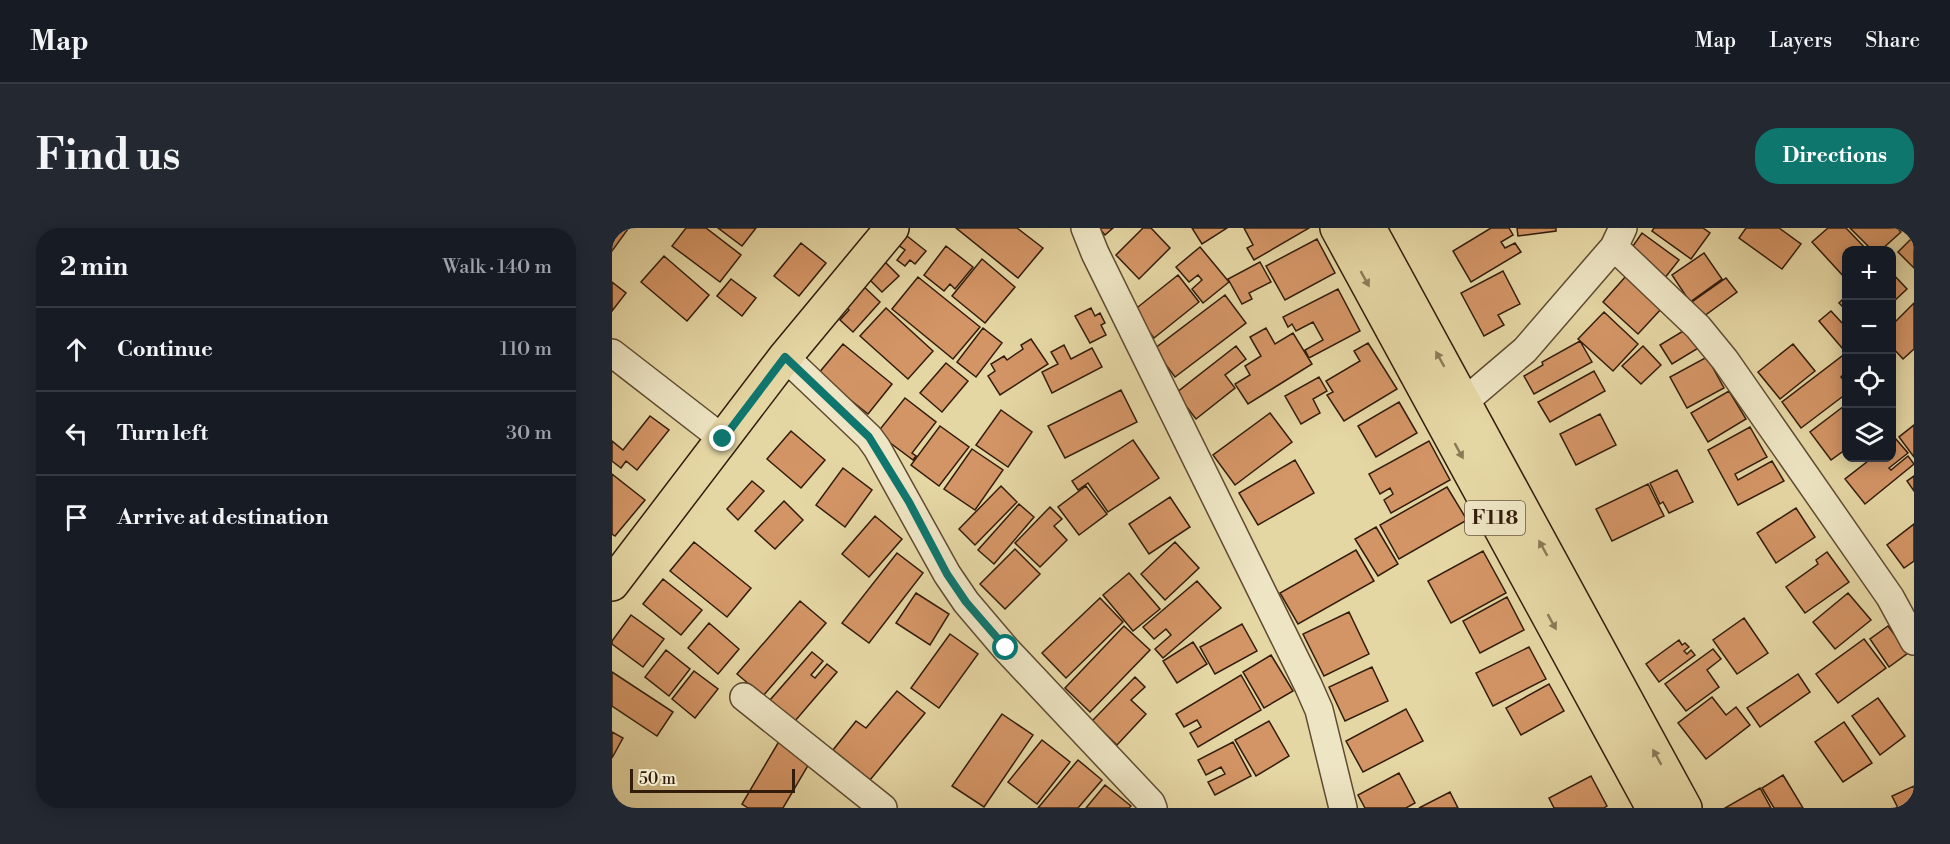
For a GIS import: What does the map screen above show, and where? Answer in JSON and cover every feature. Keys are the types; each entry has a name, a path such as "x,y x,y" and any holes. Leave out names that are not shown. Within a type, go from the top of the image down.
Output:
{"main road":[{"path":"612,584 785,357 892,228"},
{"name":"F118","path":"1337,228 1653,808"},
{"name":"F118","path":"1369,228 1685,808"}],"street":[{"path":"1085,228 1095,253 1308,685 1319,710 1343,808"},
{"path":"1464,402 1525,350 1619,237 1725,360 1890,597 1914,641"},
{"path":"612,353 723,439"},
{"path":"785,357 869,437 909,502 947,574 966,602 1151,803 1153,808"},
{"path":"744,697 883,808"}],"building":[{"path":"612,228 628,229 612,251"},
{"path":"686,228 706,228 741,255 720,282 672,246"},
{"path":"718,228 756,228 742,246"},
{"path":"956,228 1017,228 1043,248 1018,278"},
{"path":"1099,228 1113,228 1105,235"},
{"path":"1143,228 1151,228 1170,248 1139,279 1116,255"},
{"path":"1192,228 1227,228 1202,244"},
{"path":"1244,228 1309,228 1254,260 1247,248 1253,245"},
{"path":"1491,228 1509,228 1513,235 1501,242 1505,248 1515,243 1521,252 1471,282 1453,251"},
{"path":"1517,228 1556,228 1556,231 1518,236"},
{"path":"1654,228 1703,228 1710,233 1691,259 1652,231"},
{"path":"1746,228 1779,228 1801,244 1782,269 1739,238"},
{"path":"1828,228 1846,228 1863,246 1842,246 1842,275 1812,242"},
{"path":"1850,228 1897,228 1901,232 1885,246 1868,246"},
{"path":"902,232 926,251 915,264 910,260 905,266 897,260 905,250 894,242"},
{"path":"1642,233 1679,260 1664,279 1628,253"},
{"path":"1914,236 1914,268 1898,252"},
{"path":"1317,239 1335,273 1285,300 1266,266"},
{"path":"801,243 826,263 799,296 774,276"},
{"path":"946,246 973,267 955,289 950,284 944,291 924,275"},
{"path":"1200,247 1229,282 1203,303 1192,289 1202,280 1198,275 1189,282 1176,267"},
{"path":"1704,253 1722,279 1690,302 1672,275"},
{"path":"664,256 709,295 687,321 641,282"},
{"path":"881,258 899,276 882,292 864,274"},
{"path":"982,259 1015,287 985,323 952,296"},
{"path":"1260,262 1271,282 1249,293 1252,299 1242,304 1228,279"},
{"path":"1503,271 1520,304 1498,315 1504,325 1484,336 1461,293"},
{"path":"1178,275 1199,302 1154,338 1133,311"},
{"path":"1626,276 1662,308 1638,334 1603,302"},
{"path":"918,277 980,327 953,359 892,309"},
{"path":"1896,277 1907,289 1896,299"},
{"path":"1726,278 1737,292 1700,319 1689,304"},
{"path":"731,279 756,298 742,316 717,296"},
{"path":"612,282 626,293 612,311"},
{"path":"860,283 880,302 853,332 840,320 849,310 842,303"},
{"path":"1338,289 1360,331 1309,358 1305,350 1323,340 1313,322 1296,331 1292,324 1288,327 1283,317"},
{"path":"1225,295 1246,323 1175,377 1154,349"},
{"path":"1914,303 1914,349 1903,359 1896,351 1896,321"},
{"path":"886,308 933,351 908,379 860,336"},
{"path":"1091,308 1095,316 1100,313 1105,323 1101,325 1106,335 1090,343 1075,316"},
{"path":"1831,311 1842,323 1842,348 1819,321"},
{"path":"1604,312 1638,344 1613,371 1578,339"},
{"path":"983,328 1002,343 976,377 957,362"},
{"path":"1266,328 1275,344 1293,333 1312,364 1248,404 1235,384 1250,375 1245,366 1261,356 1250,337"},
{"path":"1688,328 1700,347 1672,364 1660,345"},
{"path":"1031,339 1048,364 1000,395 988,376 995,371 991,364 1004,356 1007,360 1023,349 1021,345"},
{"path":"1580,341 1592,362 1534,394 1524,376 1543,365 1542,362"},
{"path":"1368,343 1397,389 1344,421 1327,395 1333,392 1326,381 1360,361 1354,351"},
{"path":"843,344 892,384 868,414 818,374"},
{"path":"1793,344 1815,371 1780,399 1758,372"},
{"path":"1064,345 1071,359 1092,348 1102,367 1052,393 1042,372 1058,364 1051,352"},
{"path":"1236,346 1246,359 1225,375 1235,388 1196,419 1176,393"},
{"path":"1643,346 1661,365 1641,384 1622,366"},
{"path":"1842,356 1842,397 1801,428 1782,402"},
{"path":"1707,357 1724,388 1687,408 1670,377"},
{"path":"946,363 968,381 942,412 920,393"},
{"path":"1594,371 1605,391 1550,422 1538,402"},
{"path":"1319,377 1327,391 1313,399 1320,413 1301,424 1285,396"},
{"path":"1121,390 1137,422 1065,458 1048,426"},
{"path":"1729,391 1746,419 1708,442 1691,413"},
{"path":"905,398 936,422 912,453 916,456 913,460 877,433"},
{"path":"1399,402 1417,433 1376,457 1358,426"},
{"path":"1842,408 1842,452 1831,460 1810,432"},
{"path":"1001,410 1032,432 1008,467 976,445"},
{"path":"1270,413 1292,442 1235,485 1213,455"},
{"path":"1600,414 1616,445 1576,465 1560,434"},
{"path":"650,416 669,430 637,470 626,461 621,468 612,461 612,441 623,450"},
{"path":"1914,425 1914,457 1899,437"},
{"path":"940,426 969,447 939,486 911,465"},
{"path":"1750,427 1767,457 1735,474 1738,480 1772,461 1784,481 1738,505 1708,450"},
{"path":"791,431 825,460 801,488 767,459"},
{"path":"1896,439 1908,453 1889,468 1891,470 1908,456 1914,464 1865,504 1845,479 1867,462 1896,462"},
{"path":"1133,440 1159,478 1108,512 1088,483 1078,490 1072,481"},
{"path":"1429,441 1450,480 1391,513 1384,500 1393,494 1390,488 1380,494 1369,474"},
{"path":"972,449 1003,470 975,510 944,489"},
{"path":"1295,460 1314,493 1258,525 1239,493"},
{"path":"843,468 872,490 845,527 816,505"},
{"path":"1677,470 1693,502 1669,513 1663,502 1660,504 1650,483"},
{"path":"612,474 645,500 615,536 612,534"},
{"path":"1914,476 1914,491 1907,481"},
{"path":"752,481 764,491 738,520 727,509"},
{"path":"1648,484 1664,516 1612,541 1596,509"},
{"path":"1001,486 1017,502 975,545 959,529"},
{"path":"1086,486 1107,514 1079,535 1058,507"},
{"path":"1447,487 1467,520 1399,559 1380,525"},
{"path":"1170,497 1190,527 1149,554 1129,524"},
{"path":"784,501 803,520 775,549 755,531"},
{"path":"1019,504 1034,517 994,564 978,550"},
{"path":"1050,507 1062,519 1054,526 1067,540 1040,567 1015,543"},
{"path":"1796,508 1815,537 1776,563 1757,533"},
{"path":"875,516 902,539 869,577 842,554"},
{"path":"1914,524 1914,561 1904,568 1887,545"},
{"path":"1376,527 1398,564 1378,576 1355,539"},
{"path":"694,542 751,588 727,617 670,571"},
{"path":"1175,542 1199,568 1165,600 1141,574"},
{"path":"1015,549 1040,574 1005,609 980,584"},
{"path":"1356,550 1374,581 1298,624 1280,593"},
{"path":"1483,551 1506,593 1451,623 1428,581"},
{"path":"1827,552 1849,582 1805,613 1786,587 1818,564 1816,560"},
{"path":"897,553 923,573 869,643 842,623"},
{"path":"1129,573 1160,609 1133,631 1103,595"},
{"path":"663,579 702,610 681,635 643,604"},
{"path":"1197,581 1221,608 1163,658 1155,649 1171,635 1166,629 1154,639 1143,627"},
{"path":"916,593 949,614 930,645 896,623"},
{"path":"1848,593 1871,620 1835,649 1813,622"},
{"path":"1507,597 1524,630 1480,653 1463,621"},
{"path":"1100,598 1123,622 1066,678 1042,653"},
{"path":"800,601 826,623 763,696 737,674"},
{"path":"1349,612 1369,654 1324,676 1303,634"},
{"path":"631,615 664,639 643,667 612,644"},
{"path":"1744,618 1768,653 1737,674 1713,640"},
{"path":"709,623 739,649 718,674 688,648"},
{"path":"1242,624 1257,651 1215,674 1200,647"},
{"path":"1124,626 1150,650 1090,712 1065,688"},
{"path":"1888,626 1908,653 1889,667 1870,639"},
{"path":"950,634 978,654 939,708 911,688"},
{"path":"1864,639 1886,668 1838,703 1816,674"},
{"path":"1679,640 1682,645 1685,643 1689,647 1684,651 1687,654 1691,650 1695,655 1659,682 1646,664"},
{"path":"1193,642 1207,664 1177,683 1163,661"},
{"path":"1529,647 1546,679 1493,706 1476,673"},
{"path":"1713,649 1721,659 1707,670 1719,687 1686,711 1665,684"},
{"path":"666,650 690,669 669,696 645,677"},
{"path":"812,652 823,661 811,675 815,678 827,664 837,672 795,721 770,700"},
{"path":"1271,655 1293,691 1264,708 1243,672"},
{"path":"1372,667 1388,701 1345,721 1329,687"},
{"path":"694,671 718,689 695,718 672,699"},
{"path":"612,672 673,712 657,736 612,706"},
{"path":"1798,674 1810,692 1760,727 1747,708"},
{"path":"1241,675 1261,710 1198,747 1190,733 1201,727 1197,720 1184,727 1176,714"},
{"path":"1135,677 1145,687 1131,700 1146,714 1117,745 1092,721"},
{"path":"1549,684 1564,711 1521,735 1506,708"},
{"path":"897,691 925,713 870,780 833,750 856,721 866,728"},
{"path":"1712,697 1726,715 1736,707 1750,725 1706,759 1678,723"},
{"path":"1878,698 1905,736 1880,755 1852,716"},
{"path":"1406,709 1423,741 1363,772 1346,741"},
{"path":"1002,714 1033,735 984,807 952,786"},
{"path":"1269,721 1289,756 1256,776 1235,740"},
{"path":"1844,722 1872,763 1843,782 1815,742"},
{"path":"612,732 623,738 612,758"},
{"path":"781,738 813,757 783,808 748,808 742,804"},
{"path":"1042,740 1070,762 1037,804 1008,782"},
{"path":"1233,742 1251,776 1215,795 1208,782 1225,774 1221,767 1206,775 1198,760"},
{"path":"1078,760 1102,780 1078,808 1038,808"},
{"path":"1399,773 1415,803 1406,808 1365,808 1358,795"},
{"path":"1783,775 1803,808 1774,808 1762,788"},
{"path":"1591,776 1607,806 1604,808 1554,808 1549,798"},
{"path":"1105,785 1131,806 1129,808 1086,808"},
{"path":"1914,786 1914,808 1898,808 1892,796"},
{"path":"1760,788 1771,808 1725,808"},
{"path":"1450,792 1458,808 1419,808"}],"route":[{"path":"723,439 785,357 869,437 909,502 947,574 966,602 1006,648"}]}
